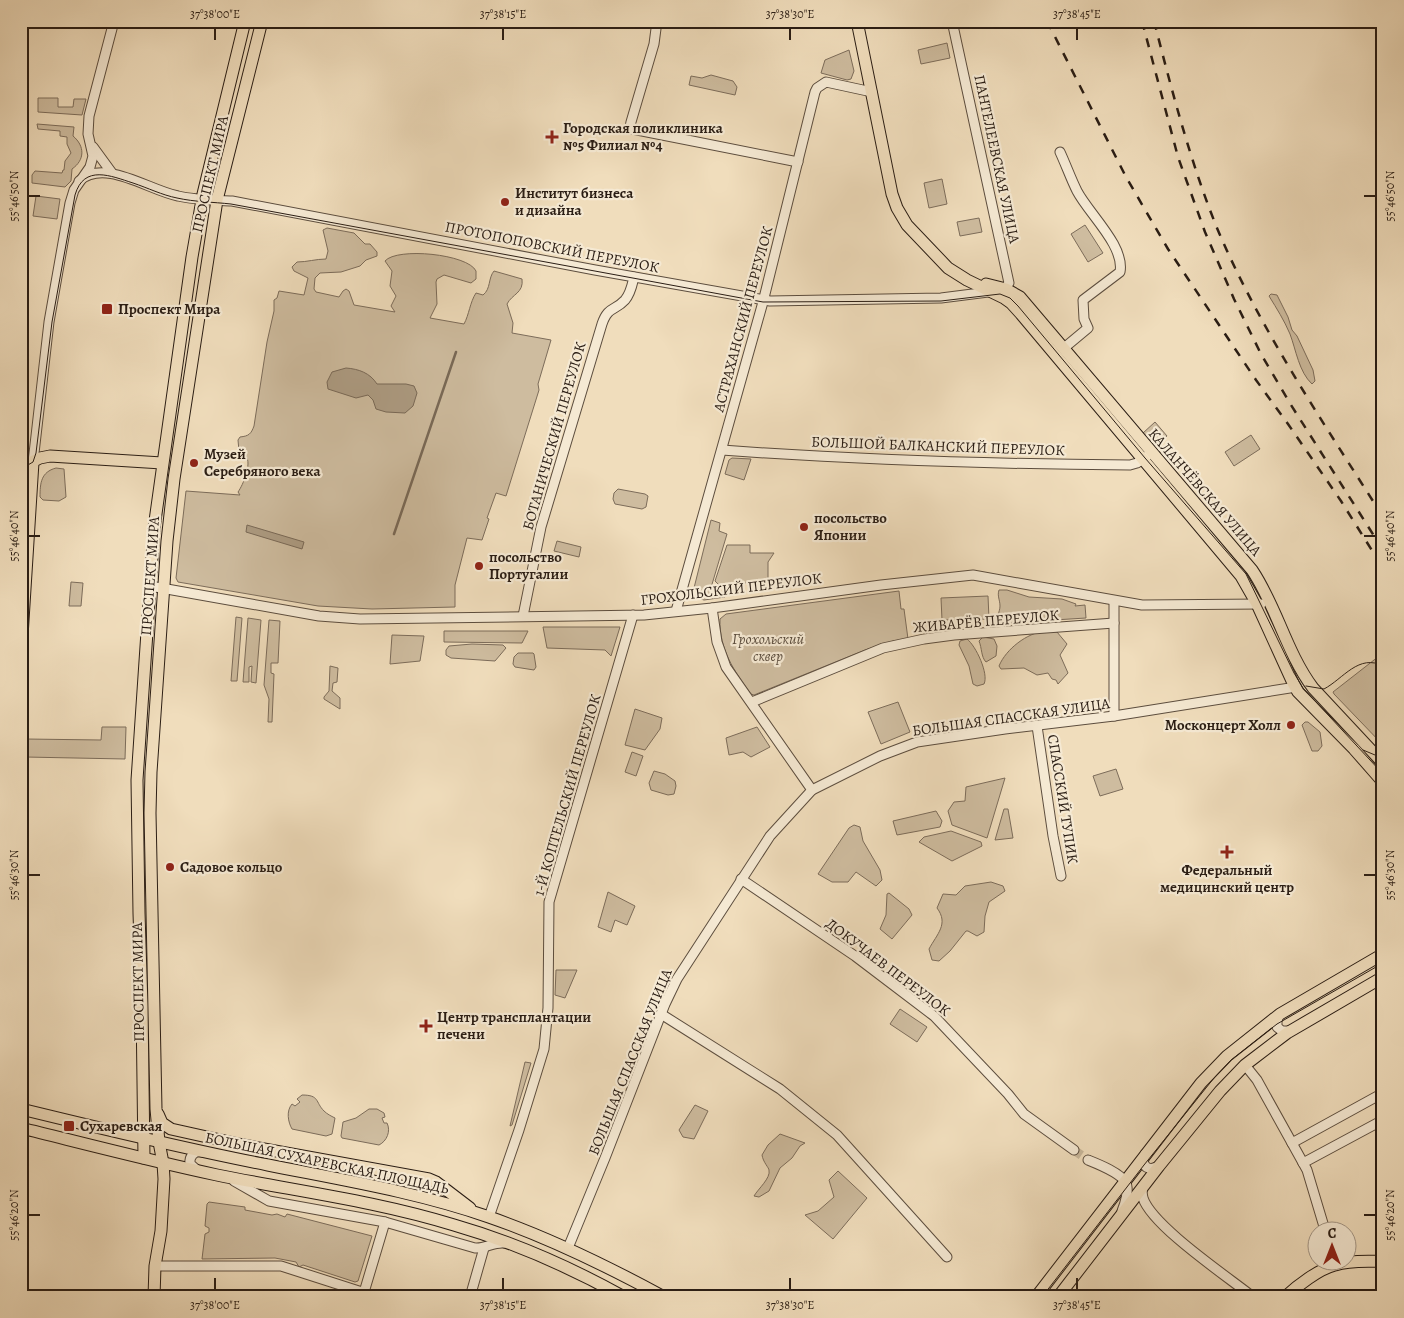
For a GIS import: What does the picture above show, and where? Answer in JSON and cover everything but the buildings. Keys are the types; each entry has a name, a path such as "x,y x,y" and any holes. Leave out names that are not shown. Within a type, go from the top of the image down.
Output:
{"main road":[{"name":"ПРОСПЕКТ МИРА","path":"144,1158 138,780 154,528 190,266 202,199 245,21"},
{"name":"ПРОСПЕКТ МИРА","path":"154,1297 155,1266 162,1231 163,1163 156,1109 150,821 151,772 164,588 174,480 217,200 262,21"},
{"path":"857,21 888,175 897,208 907,225 948,268 967,280"},
{"name":"КАЛАНЧЁВСКАЯ УЛИЦА","path":"967,280 1006,289 1020,297 1064,348 1146,457 1241,576 1257,604 1302,697 1354,749 1383,782"},
{"name":"КАЛАНЧЁВСКАЯ УЛИЦА","path":"967,280 1011,303 1146,457 1252,570 1305,677 1383,763"},
{"path":"21,467 45,457 162,463"},
{"path":"31,484 43,466 51,461 66,457"},
{"path":"21,652 33,462"},
{"path":"1036,1297 1200,1083 1227,1056 1280,1014 1383,954"},
{"path":"1058,1297 1159,1166 1220,1091 1243,1067 1262,1050 1290,1031 1383,977"},
{"name":"БОЛЬШАЯ СУХАРЕВСКАЯ ПЛОЩАДЬ","path":"21,1108 202,1152 387,1188 475,1212 531,1232 604,1264 664,1297"},
{"path":"156,1109 162,1123 172,1128 243,1144 429,1179 436,1182 475,1212"},
{"name":"БОЛЬШАЯ СУХАРЕВСКАЯ ПЛОЩАДЬ","path":"21,1128 197,1171 387,1207 453,1224 509,1243 564,1266 624,1297"},
{"path":"115,1151 125,1149 127,1142 125,1136 120,1132"},
{"path":"1356,1262 1383,1261"},
{"path":"1285,1297 1322,1270"}],"street":[{"path":"33,462 53,297 70,203 74,190 92,160 88,129 89,116 114,21"},
{"path":"657,21 654,44 631,122 630,127 632,129 798,162"},
{"name":"ПАНТЕЛЕЕВСКАЯ УЛИЦА","path":"952,21 1009,283 1006,289"},
{"name":"АСТРАХАНСКИЙ ПЕРЕУЛОК","path":"676,612 764,300 817,88 826,82 831,82 872,92"},
{"path":"91,144 112,173"},
{"path":"1060,152 1078,192 1116,250 1121,266 1120,272 1083,300 1084,318 1088,328 1064,348"},
{"path":"79,182 93,173 112,173"},
{"name":"ПРОТОПОПОВСКИЙ ПЕРЕУЛОК","path":"112,173 176,195 232,201 764,300 928,298 992,292"},
{"name":"БОТАНИЧЕСКИЙ ПЕРЕУЛОК","path":"523,616 535,551 543,520 602,324 607,312 624,301 629,294 634,277"},
{"path":"992,292 1006,289"},
{"name":"БОЛЬШОЙ БАЛКАНСКИЙ ПЕРЕУЛОК","path":"722,450 841,458 1130,465 1146,457"},
{"name":"ГРОХОЛЬСКИЙ ПЕРЕУЛОК","path":"150,586 336,618 385,619 676,612 973,575 1142,605 1270,603"},
{"path":"1114,601 1114,716"},
{"path":"712,608 717,642 729,672 752,702 812,790"},
{"name":"1-Й КОПТЕЛЬСКИЙ ПЕРЕУЛОК","path":"489,1217 522,1122 544,1049 548,1008 550,902 633,614"},
{"name":"ЖИВАРЁВ ПЕРЕУЛОК","path":"752,702 883,648 903,643 954,635 1114,623"},
{"name":"БОЛЬШАЯ СПАССКАЯ УЛИЦА","path":"568,1248 661,1014 677,979 740,879 770,836 812,790 880,756 917,742 1114,716 1296,687"},
{"name":"СПАССКИЙ ТУПИК","path":"1037,726 1053,836 1061,876"},
{"name":"ДОКУЧАЕВ ПЕРЕУЛОК","path":"740,879 856,956 934,1016 1008,1094 1024,1114 1074,1150"},
{"path":"661,1014 780,1089 837,1135 947,1257"},
{"path":"1280,1014 1277,1027 1282,1031 1290,1031"},
{"path":"1227,1056 1235,1053 1240,1056 1243,1061 1243,1067 1257,1080 1304,1163 1312,1184 1321,1220"},
{"path":"1292,1143 1383,1093"},
{"path":"1304,1163 1383,1120"},
{"path":"197,1171 190,1164 191,1157 195,1152 202,1152"},
{"path":"1145,1154 1143,1162 1146,1167 1151,1169 1159,1166"},
{"path":"1088,1160 1103,1166 1124,1180 1127,1187 1121,1214"},
{"path":"217,1175 242,1184 269,1201 385,1222 475,1248 484,1248 500,1242 509,1243"},
{"path":"1143,1186 1142,1196 1145,1203 1166,1229 1253,1297"},
{"path":"155,1266 281,1266 362,1292 365,1289 385,1222"},
{"path":"470,1297 484,1248"}],"green space":[{"path":"947,43 950,58 921,64 918,50"},
{"path":"849,50 854,71 851,79 847,80 821,73 825,60"},
{"path":"711,75 733,81 737,87 735,95 689,85 691,76 702,78"},
{"path":"38,98 58,98 58,107 73,107 74,99 86,99 82,115 38,112"},
{"path":"37,124 74,127 73,136 80,144 82,153 79,161 72,169 71,181 65,187 32,183 32,175 35,171 62,173 65,161 71,153 67,144 67,137 60,136 60,131 38,129"},
{"path":"942,179 947,204 929,208 924,183"},
{"path":"36,196 60,199 57,219 33,216"},
{"path":"979,218 982,232 960,236 957,222"},
{"path":"1085,225 1103,253 1088,262 1071,234"},
{"path":"327,228 354,233 365,244 370,244 377,252 377,256 366,260 360,266 341,272 320,273 315,278 314,289 316,292 339,297 346,289 349,291 354,305 395,312 391,306 396,296 390,286 392,271 385,261 403,254 432,254 447,257 470,265 476,271 476,279 471,283 444,275 437,279 437,304 430,318 464,324 476,293 483,295 486,293 494,271 522,279 521,287 507,304 513,323 512,333 551,340 538,384 539,390 506,496 496,493 482,540 467,538 455,585 455,607 372,609 318,606 178,582 176,578 186,491 240,495 238,492 244,480 248,460 239,451 238,440 240,437 249,434 254,426 267,342 274,311 274,300 277,298 279,291 304,295 308,278 294,271 292,267 297,262 326,259 328,251 323,230"},
{"path":"1271,294 1277,295 1292,330 1297,336 1313,370 1315,381 1312,384 1301,367 1290,334 1269,296"},
{"path":"1155,422 1167,436 1155,446 1143,433"},
{"path":"1251,435 1260,449 1234,466 1225,452"},
{"path":"732,458 751,459 744,480 725,474 729,460"},
{"path":"56,468 64,469 66,497 59,501 43,500 40,497 42,479 47,472"},
{"path":"618,489 645,494 648,496 646,507 642,509 615,504 613,499 614,493"},
{"path":"711,520 720,523 719,531 727,534 710,591 717,594 726,594 725,597 704,600 694,597 694,588"},
{"path":"557,541 581,547 579,557 554,551"},
{"path":"727,545 750,545 750,553 774,553 768,562 768,581 719,585 715,581"},
{"path":"71,582 83,583 81,606 69,606"},
{"path":"999,590 1007,590 1029,597 1062,599 1076,604 1075,606 1085,605 1086,618 1036,619 1005,624 997,623 1000,606"},
{"name":"Грохольский сквер","path":"899,591 901,609 904,609 908,639 893,641 865,650 754,695 751,694 739,677 725,650 720,630 720,619 726,614"},
{"path":"988,596 989,619 942,620 941,598"},
{"path":"236,617 242,618 237,681 231,681"},
{"path":"248,618 261,620 256,683 251,682 252,666 249,667 249,682 243,682"},
{"path":"269,620 280,621 278,663 271,663 271,673 274,674 272,722 268,722 269,699 264,685"},
{"path":"543,627 620,627 611,656 605,650 547,648"},
{"path":"444,631 528,631 522,643 444,642"},
{"path":"1045,631 1057,632 1067,644 1060,655 1068,673 1058,684 1048,673 1037,675 1024,668 1001,669 999,666 1002,660 1012,648 1024,638"},
{"path":"392,635 424,636 420,661 390,664"},
{"path":"983,637 994,639 997,646 996,656 986,662 983,658 979,641"},
{"path":"967,639 981,660 985,674 984,684 977,686 973,684 969,666 959,645 960,641"},
{"path":"472,644 503,645 506,648 495,661 451,658 446,655 446,650 449,646"},
{"path":"518,653 534,654 536,667 534,670 515,667 513,664 514,657"},
{"path":"1383,653 1383,745 1333,692"},
{"path":"330,666 338,668 337,682 333,683 332,691 340,698 340,709 324,699 329,691"},
{"path":"898,702 910,732 881,744 868,712"},
{"path":"635,709 662,718 660,729 645,750 625,745"},
{"path":"1308,722 1320,732 1322,746 1318,751 1312,751 1302,725"},
{"path":"102,727 126,727 125,759 25,757 26,739 101,740"},
{"path":"757,727 770,747 751,757 743,752 729,755 726,738"},
{"path":"632,752 643,756 636,776 625,772"},
{"path":"1116,769 1123,789 1100,796 1093,776"},
{"path":"654,771 665,774 675,781 674,794 668,795 651,790 649,783"},
{"path":"1005,778 987,838 952,825 948,811 954,802 965,801 966,787"},
{"path":"1004,809 1008,809 1013,838 995,840"},
{"path":"936,811 942,821 940,827 897,835 893,821"},
{"path":"854,825 860,827 863,841 880,870 882,880 876,886 856,872 848,882 832,882 818,874 849,828"},
{"path":"951,831 981,842 982,846 952,861 919,842 924,837"},
{"path":"991,882 1003,886 1005,891 989,902 985,916 984,932 977,936 966,931 939,961 932,960 929,949 941,929 942,919 937,908 943,894 956,895 965,886"},
{"path":"608,892 635,906 627,925 615,920 611,932 598,927"},
{"path":"889,893 909,909 912,915 892,939 880,929 886,915 887,894"},
{"path":"556,970 577,970 565,998 555,995"},
{"path":"900,1009 927,1027 917,1042 890,1024"},
{"path":"525,1062 531,1063 512,1125 510,1126"},
{"path":"302,1095 312,1096 324,1111 335,1118 332,1134 326,1136 292,1129 288,1113 292,1104 295,1106 300,1102 297,1099"},
{"path":"695,1105 708,1111 694,1139 683,1137 679,1130"},
{"path":"369,1109 377,1109 384,1113 385,1117 382,1118 384,1123 387,1123 389,1129 384,1141 379,1145 342,1138 343,1122 356,1118"},
{"path":"780,1134 805,1143 780,1168 769,1191 759,1197 754,1196 769,1173 762,1155 768,1145"},
{"path":"838,1171 867,1198 833,1239 805,1215 818,1211 834,1197 829,1180"},
{"path":"209,1202 245,1207 245,1210 272,1215 277,1214 285,1217 287,1214 372,1236 358,1281 355,1282 303,1265 299,1267 296,1262 275,1258 202,1259 205,1234 209,1232 209,1228 205,1226 207,1204"}],"shaded area":[{"path":"346,368 364,372 377,384 406,384 414,386 417,393 413,406 405,413 386,412 376,409 373,400 368,395 356,398 328,389 327,382 332,372"},
{"path":"247,525 304,542 302,549 246,532"}],"waterway":[{"path":"394,534 456,352"}],"tunnel":[{"path":"1074,1150 1088,1160"}],"tram line":[{"path":"21,469 33,462 36,453 52,322 75,195 79,185 85,179 92,176 99,175 116,178 184,199 231,204 763,302 941,301 1000,294 1010,298 1018,306 1145,458 1246,574 1303,688 1383,774"},
{"path":"1306,686 1324,689 1359,665 1374,663 1383,666"},
{"path":"1363,750 1375,755 1383,752"},
{"path":"1042,1297 1144,1165 1214,1078 1231,1060 1277,1024 1383,963"}],"railway":[{"path":"1047,21 1126,177 1168,249 1256,380 1341,501 1383,568"},
{"path":"1142,21 1178,157 1205,232 1234,299 1261,354 1291,405 1383,550"},
{"path":"1154,21 1198,177 1217,228 1234,266 1294,376 1383,517"}],"place":[{"name":"Городская поликлиника №5 Филиал №4","path":"552,137"},
{"name":"Институт бизнеса и дизайна","path":"505,202"},
{"name":"Проспект Мира","path":"107,309"},
{"name":"Музей Серебряного века","path":"194,463"},
{"name":"посольство Японии","path":"804,527"},
{"name":"посольство Португалии","path":"479,566"},
{"name":"Москонцерт Холл","path":"1291,725"},
{"name":"Федеральный медицинский центр","path":"1227,852"},
{"name":"Садовое кольцо","path":"170,867"},
{"name":"Центр трансплантации печени","path":"426,1026"},
{"name":"Сухаревская","path":"69,1126"}]}
